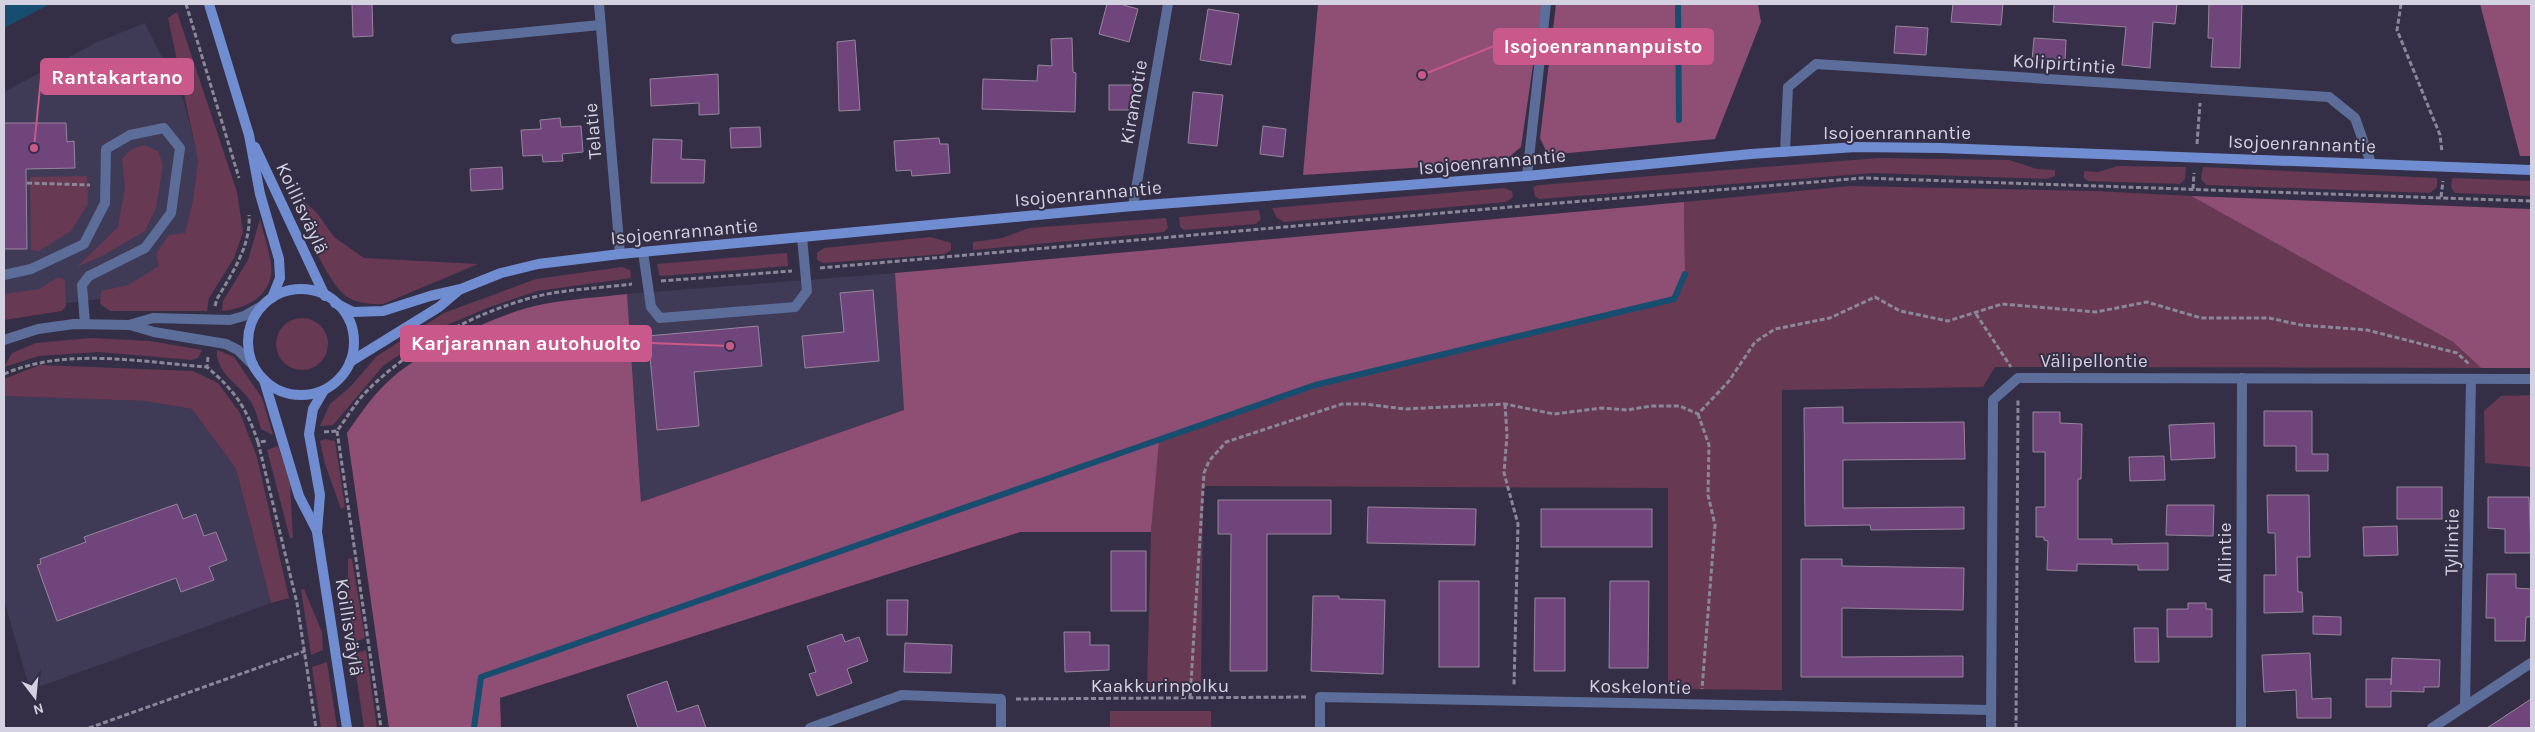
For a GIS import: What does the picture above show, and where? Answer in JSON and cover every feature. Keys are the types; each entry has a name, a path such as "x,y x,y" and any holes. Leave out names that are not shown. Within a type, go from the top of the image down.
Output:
{"street":[{"name":"Koillisväylä","path":"209,4 249,135 260,194 279,259 280,278 272,298"},
{"name":"Telatie","path":"598,4 620,254"},
{"name":"Kiramotie","path":"1133,206 1168,4"},
{"path":"1527,176 1546,4"},
{"path":"456,39 600,25"},
{"name":"Kolipirtintie","path":"1785,152 1788,87 1816,64 2329,98 2355,118 2372,163"},
{"path":"4,275 31,269 84,244 105,203 106,149 130,135 164,128 180,148 171,213 145,248 89,276 82,285 85,324"},
{"name":"Koillisväylä","path":"249,135 325,296"},
{"name":"Isojoenrannantie","path":"336,303 353,312 383,311 430,296 461,289 501,273 538,264 620,254 1133,206 1527,176 1856,147 1932,148 2531,170"},
{"path":"643,252 650,306 660,318 795,307 806,291 802,238"},
{"name":"Isojoenrannantie","path":"350,362 438,307 461,289"},
{"path":"4,340 38,329 85,324 129,324 153,318 213,320 244,316 272,298 289,291 301,290 325,296 336,303 344,312 352,329 354,341 350,362 340,378 324,390 312,394 286,393 264,380 253,365 238,350 226,344 154,332 129,324"},
{"path":"253,365 249,350 249,332 252,321 262,306"},
{"name":"Välipellontie","path":"1991,728 1993,400 2018,378 2531,379"},
{"name":"Allintie","path":"2241,728 2242,378"},
{"name":"Tyllintie","path":"2465,706 2471,379"},
{"name":"Koillisväylä","path":"264,380 299,496 317,532"},
{"name":"Koillisväylä","path":"324,390 314,409 309,434 320,495 317,532 347,728"},
{"path":"2432,728 2531,663"},
{"path":"810,728 902,695 1001,699 1001,728"},
{"path":"1320,697 1320,728"},
{"name":"Koskelontie","path":"1320,697 1991,710"}],"path":[{"path":"186,4 242,186"},
{"path":"2401,4 2397,30 2440,135 2444,166 2441,198"},
{"path":"2193,189 2201,90"},
{"path":"382,728 337,431 364,394 400,364 444,333 488,313 538,296 647,282 805,270 1531,205 1863,178 2531,201"},
{"path":"27,183 105,186"},
{"path":"213,320 217,299 241,256 250,228 248,213"},
{"path":"1698,414 1729,381 1755,342 1775,329 1830,318 1875,297 1900,311 1948,321 1976,314 2002,304 2096,312 2147,302 2201,318 2269,318 2302,324 2367,330 2457,353 2469,362 2471,379"},
{"path":"1976,314 2018,378 2016,728"},
{"path":"207,367 209,340"},
{"path":"4,374 43,360 66,359 207,367 239,398 249,416 258,442 297,603 316,728"},
{"path":"1190,698 1204,473 1209,461 1226,442 1342,404 1365,404 1405,409 1505,404 1554,414 1602,408 1627,410 1652,406 1680,406 1698,414 1709,445 1708,495 1715,525 1702,688 1698,705"},
{"path":"1505,404 1507,435 1504,473 1518,524 1514,701"},
{"path":"309,434 337,431"},
{"path":"258,442 283,438"},
{"path":"89,728 305,651"},
{"name":"Kaakkurinpolku","path":"1001,699 1320,697"}],"shaded area":[{"path":"1318,4 1542,4 1521,147 1503,162 1303,175"},
{"path":"1556,4 1758,4 1761,22 1715,139 1548,155 1540,138"},
{"path":"2480,4 2531,4 2531,156 2520,156"},
{"path":"177,12 237,192 243,232 234,258 209,298 207,311 110,311 100,304 101,291 128,285 159,266 156,254 169,235 185,233 193,201 198,160 168,18"},
{"path":"145,23 184,102 213,215 128,295 4,312 4,92 97,42"},
{"path":"144,145 158,151 163,165 156,208 145,231 102,256 77,267 118,227 125,187 122,159 132,149"},
{"path":"1879,158 2009,160 2037,169 2055,170 2055,176 2047,179 1873,173 1539,199 1535,196 1533,187 1539,185"},
{"path":"2118,166 2186,167 2185,179 2180,184 2088,181 2084,178 2084,171 2098,172"},
{"path":"2203,167 2437,178 2437,187 2430,193 2206,185 2201,179"},
{"path":"87,176 88,204 71,231 39,251 31,250 30,177"},
{"path":"2452,178 2531,181 2531,196 2455,193 2451,187"},
{"path":"1850,186 2095,191 2191,196 2453,342 2481,368 1995,367 1983,387 1782,390 1782,690 1668,689 1668,488 1203,486 1201,687 1147,688 1151,532 1158,440 1315,385 1685,274 1684,202"},
{"path":"288,188 317,213 334,237 364,258 478,264 383,304 355,301 346,296 329,276"},
{"path":"1504,188 1512,191 1513,197 1506,202 1284,222 1277,218 1272,208"},
{"path":"2191,196 2531,209 2531,368 2481,368 2453,342"},
{"path":"1684,202 1685,274 1674,299 1315,385 1159,440 1151,532 1020,532 500,698 501,728 389,728 347,433 374,396 393,377 424,354 486,323 526,308 544,304 627,294 641,502 904,410 895,273"},
{"path":"1259,210 1261,219 1256,224 1184,230 1180,227 1179,217"},
{"path":"1166,218 1168,228 1164,232 973,250 973,242 1002,238 1029,228"},
{"path":"260,219 271,264 269,284 264,292 250,303 231,310 222,311 223,301 248,260"},
{"path":"931,237 951,243 951,250 945,254 823,263 817,260 817,253 824,248"},
{"path":"787,253 788,266 662,276 659,275 657,264"},
{"path":"622,267 630,270 631,278 537,291 490,307 435,330 383,366 333,425 320,426 330,404 351,386 377,356 444,313 536,279"},
{"path":"895,273 904,410 641,502 627,294"},
{"path":"58,277 65,280 66,306 62,311 4,320 4,294 39,289"},
{"path":"297,318 307,318 321,325 328,339 328,349 321,363 307,370 297,370 287,366 280,359 276,349 276,339 280,329 287,322"},
{"path":"90,338 150,341 202,350 198,358 192,360 98,352 39,356 4,367 12,353 36,343"},
{"path":"217,350 234,357 262,398 273,435 261,429 251,402 220,365 217,358"},
{"path":"40,365 193,371 218,383 240,413 257,457 289,598 271,603 236,469 192,409 145,401 4,396 4,379"},
{"path":"2531,395 2531,467 2485,463 2484,411 2501,396"},
{"path":"4,396 145,401 192,409 236,469 271,603 30,690 4,600"},
{"path":"325,439 335,441 345,507 341,509 325,464 320,441"},
{"path":"278,446 290,483 293,538 290,538 267,450"},
{"path":"348,558 352,559 365,638 352,643 348,621"},
{"path":"304,589 322,632 323,650 311,655 301,590"},
{"path":"366,650 377,728 364,728 353,654"},
{"path":"327,662 337,728 321,728 312,667"},
{"path":"1110,711 1211,711 1211,728 1110,728"}],"water":[{"path":"4,4 50,4 4,28"}],"building":[{"path":"352,4 372,4 373,36 353,37"},
{"path":"1107,4 1120,4 1138,9 1129,42 1099,34"},
{"path":"1953,4 2003,4 2001,25 1951,22"},
{"path":"2054,4 2177,4 2175,24 2153,22 2150,68 2122,65 2126,27 2053,22"},
{"path":"2209,4 2242,4 2240,68 2211,67 2213,38 2208,38"},
{"path":"1208,9 1239,14 1231,65 1200,60"},
{"path":"1896,26 1928,28 1926,55 1894,53"},
{"path":"1072,38 1073,72 1076,73 1075,112 982,109 983,79 1037,81 1038,65 1052,66 1051,39"},
{"path":"2034,38 2066,40 2065,62 2032,60"},
{"path":"855,40 860,110 839,111 837,42"},
{"path":"718,74 719,114 699,115 699,103 651,106 650,79"},
{"path":"1109,85 1134,85 1134,110 1109,110"},
{"path":"1193,92 1223,95 1217,146 1188,143"},
{"path":"560,118 561,127 581,126 583,152 562,154 563,161 543,162 542,155 523,156 521,130 541,129 540,120"},
{"path":"4,123 66,123 67,142 74,141 75,168 26,169 27,249 4,249"},
{"path":"1263,126 1286,129 1283,157 1260,154"},
{"path":"760,127 761,147 731,148 730,128"},
{"path":"939,138 940,144 948,144 950,173 912,176 911,170 896,171 894,141"},
{"path":"653,139 682,140 681,159 705,160 704,183 651,183"},
{"path":"502,167 503,189 471,191 470,169"},
{"path":"873,290 879,361 805,368 802,336 844,332 840,293"},
{"path":"758,326 762,366 694,372 699,426 657,430 648,336"},
{"path":"1843,407 1843,423 1964,422 1965,459 1843,460 1843,508 1964,507 1964,529 1871,530 1870,525 1805,526 1804,408"},
{"path":"2264,411 2312,411 2312,454 2328,454 2328,471 2296,471 2296,446 2264,446"},
{"path":"2033,412 2060,412 2060,423 2082,424 2081,479 2078,479 2078,539 2112,539 2112,544 2168,543 2168,570 2138,570 2138,565 2077,564 2077,571 2047,570 2048,541 2044,540 2044,537 2036,537 2036,507 2045,507 2045,452 2033,452"},
{"path":"2214,423 2215,458 2171,460 2169,425"},
{"path":"2164,456 2165,480 2130,481 2129,457"},
{"path":"2397,487 2442,487 2442,519 2397,519"},
{"path":"2267,495 2309,495 2310,557 2297,557 2298,592 2302,592 2303,612 2264,613 2264,575 2276,575 2275,533 2268,533"},
{"path":"2488,497 2529,497 2531,553 2505,553 2505,529 2488,528"},
{"path":"1218,500 1331,500 1331,534 1267,534 1267,671 1230,671 1231,534 1218,534"},
{"path":"177,504 183,519 196,514 204,536 216,532 227,560 209,567 214,580 181,592 176,578 57,621 37,565 41,564 40,559 86,542 84,537"},
{"path":"2167,505 2214,505 2213,536 2166,535"},
{"path":"1368,507 1476,509 1475,545 1367,543"},
{"path":"1541,509 1652,509 1652,547 1541,547"},
{"path":"2397,526 2398,555 2364,556 2363,527"},
{"path":"1111,551 1146,551 1146,611 1111,611"},
{"path":"1801,559 1842,559 1842,566 1964,568 1963,610 1842,608 1842,657 1963,656 1963,677 1801,677"},
{"path":"2487,574 2516,574 2516,588 2531,589 2531,617 2526,617 2525,641 2495,641 2495,618 2486,618"},
{"path":"1439,581 1479,581 1479,667 1439,667"},
{"path":"1610,581 1649,581 1648,668 1609,668"},
{"path":"1313,596 1339,596 1339,599 1385,600 1383,674 1311,671"},
{"path":"1535,598 1565,598 1565,671 1534,671"},
{"path":"887,600 908,600 907,635 887,635"},
{"path":"2188,603 2206,603 2206,609 2212,609 2212,637 2167,637 2167,609 2188,609"},
{"path":"2313,616 2341,617 2341,635 2313,634"},
{"path":"2134,628 2158,628 2159,662 2135,662"},
{"path":"1064,632 1090,632 1090,645 1109,645 1109,670 1065,672"},
{"path":"842,634 845,642 859,637 868,661 847,669 852,683 817,696 809,674 816,672 807,646"},
{"path":"905,643 952,645 951,673 904,672"},
{"path":"2310,653 2312,699 2331,698 2331,718 2297,718 2296,690 2264,692 2262,655"},
{"path":"2392,658 2440,660 2439,687 2424,687 2424,692 2391,691 2391,707 2366,707 2366,679 2391,679 2391,685"},
{"path":"667,681 677,712 698,705 706,728 638,728 627,695"},
{"path":"2531,699 2531,728 2487,728"}],"waterway":[{"path":"1678,4 1679,120"},
{"path":"474,728 481,677 1315,385 1674,299 1685,274"}],"place":[{"name":"Isojoenrannanpuisto","path":"1422,75"},
{"name":"Rantakartano","path":"34,148"},
{"name":"Karjarannan autohuolto","path":"730,346"}]}
